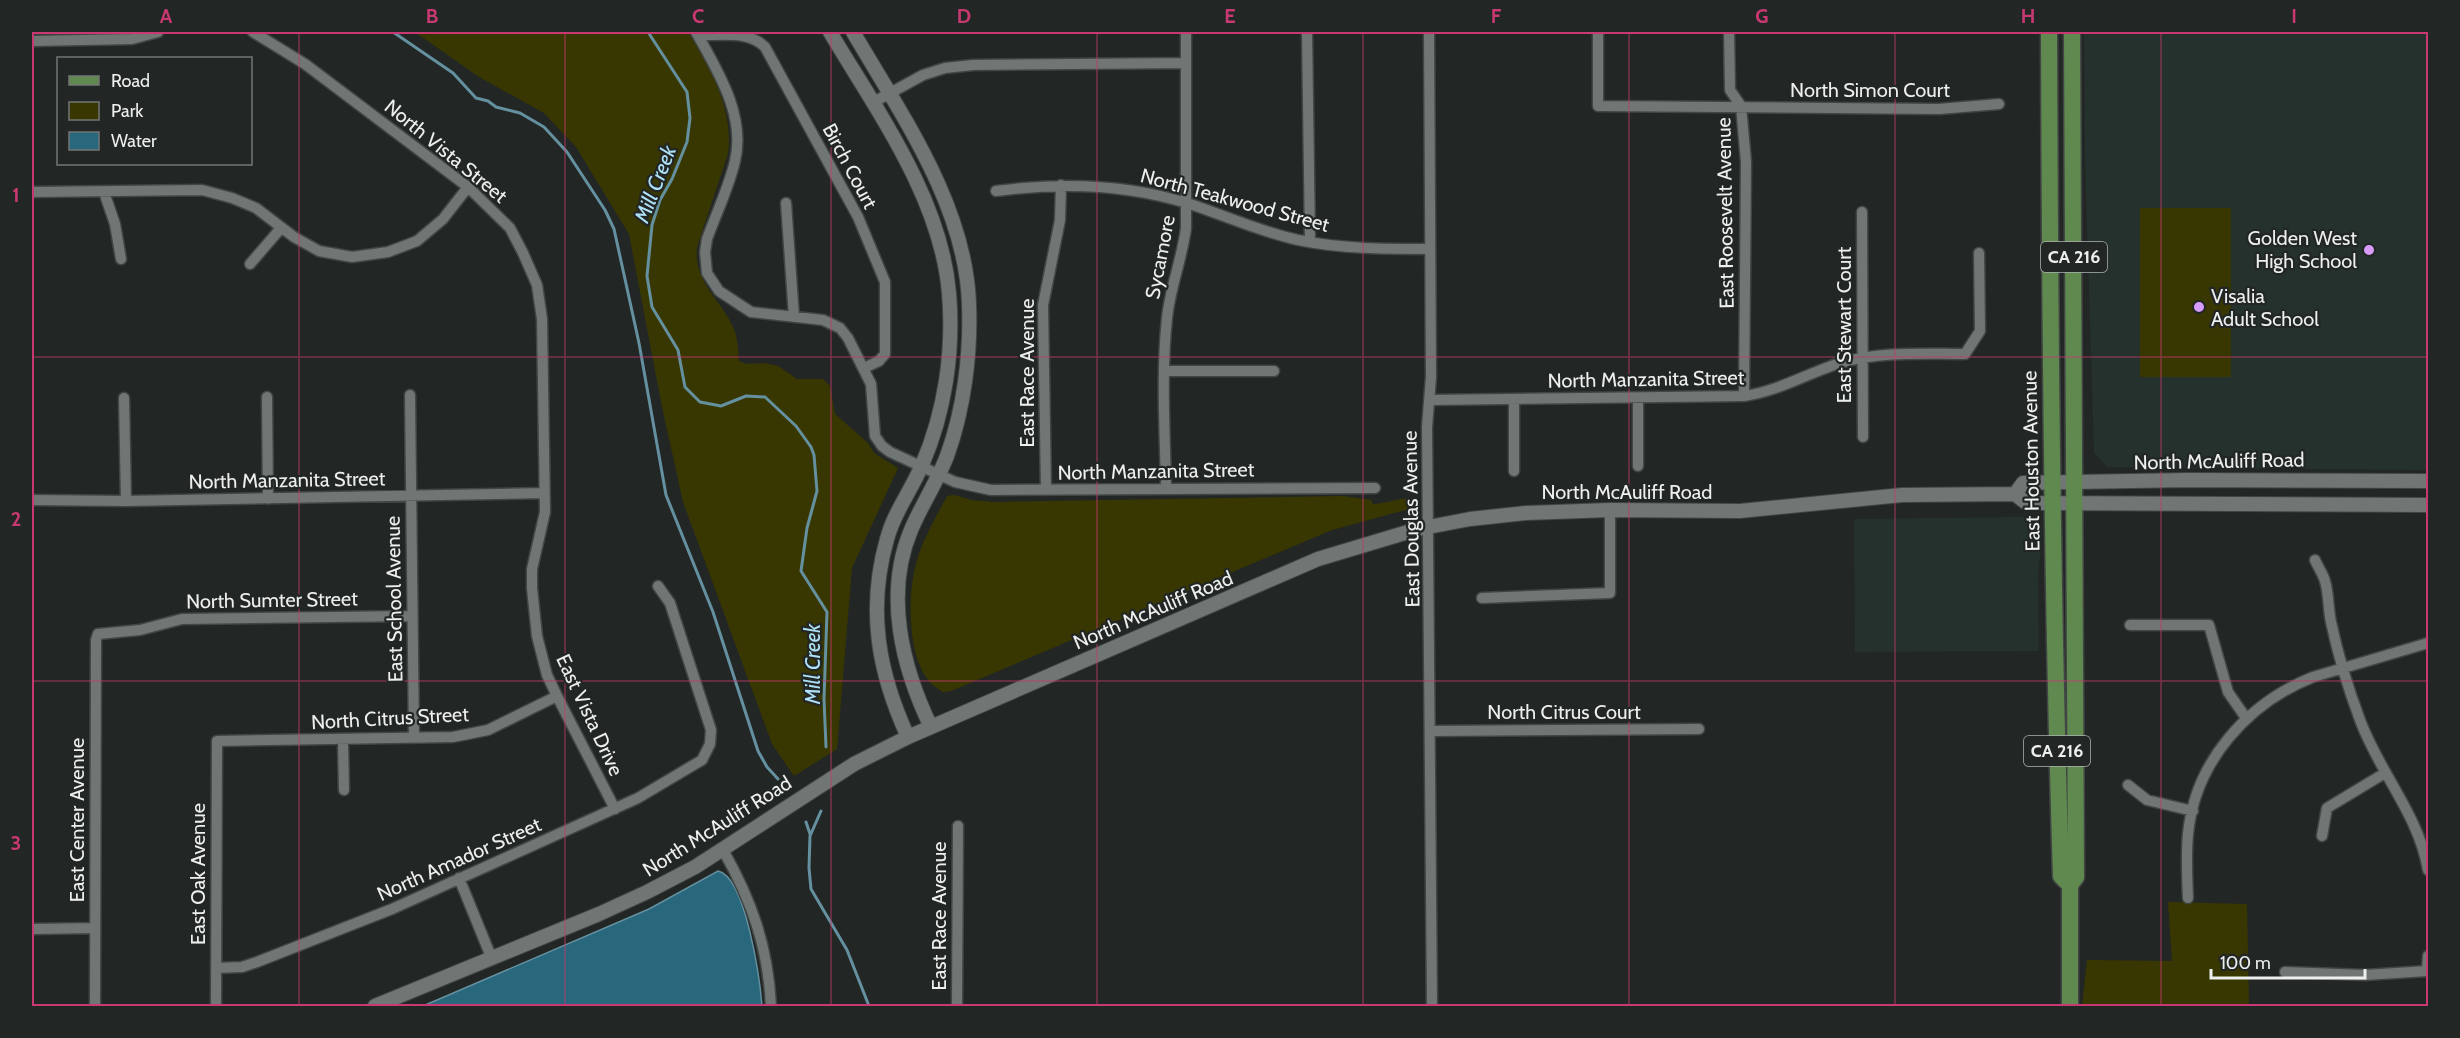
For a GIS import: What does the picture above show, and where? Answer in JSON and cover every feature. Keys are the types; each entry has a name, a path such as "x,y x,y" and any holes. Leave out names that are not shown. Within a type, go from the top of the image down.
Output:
{"main road":[{"name":"East Houston Avenue","path":"2049,32 2051,483 2061,876 2070,885"},
{"name":"East Houston Avenue","path":"2070,1006 2070,885 2076,877 2072,32"}],"street":[{"path":"32,41 132,39 158,32"},
{"name":"North Vista Street","path":"253,32 305,64 468,188 510,228 537,285 542,319 544,493"},
{"path":"830,32 913,174 938,233 949,292 950,319 945,388 939,414 921,467 897,512 887,538 876,595 877,627 888,690 908,737"},
{"path":"853,32 928,164 948,207 959,239 967,274 969,304 966,373 948,454 910,531 900,576 899,602 903,656 910,680 931,727"},
{"name":"Sycamore","path":"1166,489 1164,371 1167,315 1182,255 1187,203 1186,32"},
{"path":"1307,32 1310,242"},
{"name":"East Douglas Avenue","path":"1429,32 1430,400 1427,427 1432,1006"},
{"name":"North Simon Court","path":"1598,32 1598,106 1940,109 1999,104"},
{"name":"East Roosevelt Avenue","path":"1729,32 1730,90 1741,106 1746,162 1744,396"},
{"name":"North Manzanita Street","path":"697,33 717,68 731,104 737,133 735,162 707,239 705,252 707,273 719,291 751,312 823,320 840,328 871,384 875,436 890,452 975,488 1046,490 1375,488"},
{"name":"Birch Court","path":"697,33 746,36 758,40 765,48 858,217 885,282 885,354 879,361 864,368"},
{"path":"872,103 923,75 945,68 973,65 1186,63"},
{"name":"North Teakwood Street","path":"996,191 1061,185 1121,189 1187,203 1262,230 1310,242 1353,249 1429,249"},
{"name":"East Race Avenue","path":"1046,490 1043,304 1060,220 1061,185"},
{"path":"32,192 201,190 232,198 256,208 281,228 319,251 352,257 388,252 417,241 443,219 468,188"},
{"path":"104,192 115,224 121,259"},
{"path":"786,202 794,317"},
{"name":"East Stewart Court","path":"1862,212 1863,438"},
{"path":"250,264 281,228"},
{"name":"North Manzanita Street","path":"1430,400 1744,396 1780,388 1842,363 1863,358 1965,354 1980,331 1979,254"},
{"path":"1164,371 1274,371"},
{"name":"East School Avenue","path":"410,395 414,738"},
{"path":"267,397 268,499"},
{"path":"124,398 126,501"},
{"path":"1638,398 1638,466"},
{"path":"1514,400 1514,471"},
{"name":"North McAuliff Road","path":"2015,494 2023,483 2188,480 2428,481"},
{"name":"North Manzanita Street","path":"32,500 126,501 544,493"},
{"name":"East Vista Drive","path":"544,493 543,527 532,569 533,602 542,658 557,696 615,808"},
{"name":"North McAuliff Road","path":"375,1006 492,959 647,892 723,850 762,822 854,764 908,737 1318,560 1382,538 1429,526 1509,514 1610,510 1740,511 1902,495 2015,494 2025,502 2052,503 2428,505"},
{"path":"1482,598 1610,593 1610,510"},
{"path":"2315,560 2325,582 2342,668 2361,723 2385,773 2413,822 2421,840 2428,870"},
{"name":"North Amador Street","path":"216,968 242,967 392,909 615,808 702,760 710,744 711,730 670,603 658,586"},
{"name":"North Sumter Street","path":"98,634 140,630 191,618 412,616"},
{"path":"2130,624 2210,624 2228,692 2246,718"},
{"name":"East Center Avenue","path":"95,1006 96,640 98,634"},
{"path":"2188,898 2188,831 2201,785 2225,741 2246,718 2273,696 2295,684 2428,643"},
{"name":"North Citrus Street","path":"217,741 343,741 453,737 488,730 557,696"},
{"name":"North Citrus Court","path":"1431,731 1699,729"},
{"name":"East Oak Avenue","path":"216,1006 217,741"},
{"path":"343,741 344,790"},
{"path":"2322,836 2327,808 2385,773"},
{"path":"2128,785 2147,800 2193,811"},
{"name":"East Race Avenue","path":"957,1006 958,826"},
{"path":"723,850 745,891 762,936 771,1006"},
{"path":"459,878 492,959"},
{"path":"32,929 95,928"},
{"path":"2284,972 2366,975 2427,971 2428,956"}],"shaded area":[{"name":"Visalia Adult School","path":"2084,32 2428,32 2428,470 2108,467 2094,453 2085,160"},
{"path":"2023,517 2034,519 2040,527 2042,536 2038,575 2039,651 1855,652 1854,519"}],"green space":[{"path":"415,32 688,32 705,61 719,90 728,121 729,137 728,154 697,247 697,260 704,282 735,332 739,361 747,364 764,363 778,366 797,379 823,379 830,386 835,414 868,443 874,453 898,468 852,568 837,749 794,776 772,744 683,502 662,407 629,234 576,147 544,113 479,77"},
{"path":"2140,208 2231,208 2231,377 2140,377"},
{"path":"954,495 992,502 1343,496 1371,500 1373,504 1414,498 1413,505 1409,509 1332,530 951,691 943,692 934,686 920,667 911,626 911,598 916,563 923,543 947,496"},
{"path":"2168,902 2247,904 2249,1006 2082,1006 2087,960 2172,961"}],"water":[{"path":"718,871 728,877 744,910 755,954 762,1006 423,1006 649,909"}],"waterway":[{"path":"393,32 453,73 476,98 488,101 496,107 520,113 544,127 567,152 605,210 614,229 639,343 666,495 713,612 758,751 767,767 778,779"},
{"name":"Mill Creek","path":"648,32 687,92 690,118 687,142 672,179 660,200 652,225 647,276 652,307 678,350 685,387 700,402 721,406 746,396 765,397 796,426 811,447 814,455 817,491 807,528 801,571 827,612 824,699 826,747"},
{"name":"Mill Creek","path":"821,811 810,836 811,889 847,950 869,1006"},
{"path":"806,822 810,834"}],"place":[{"name":"Golden West High School","path":"2369,250"},
{"name":"Visalia Adult School","path":"2199,307"}]}
